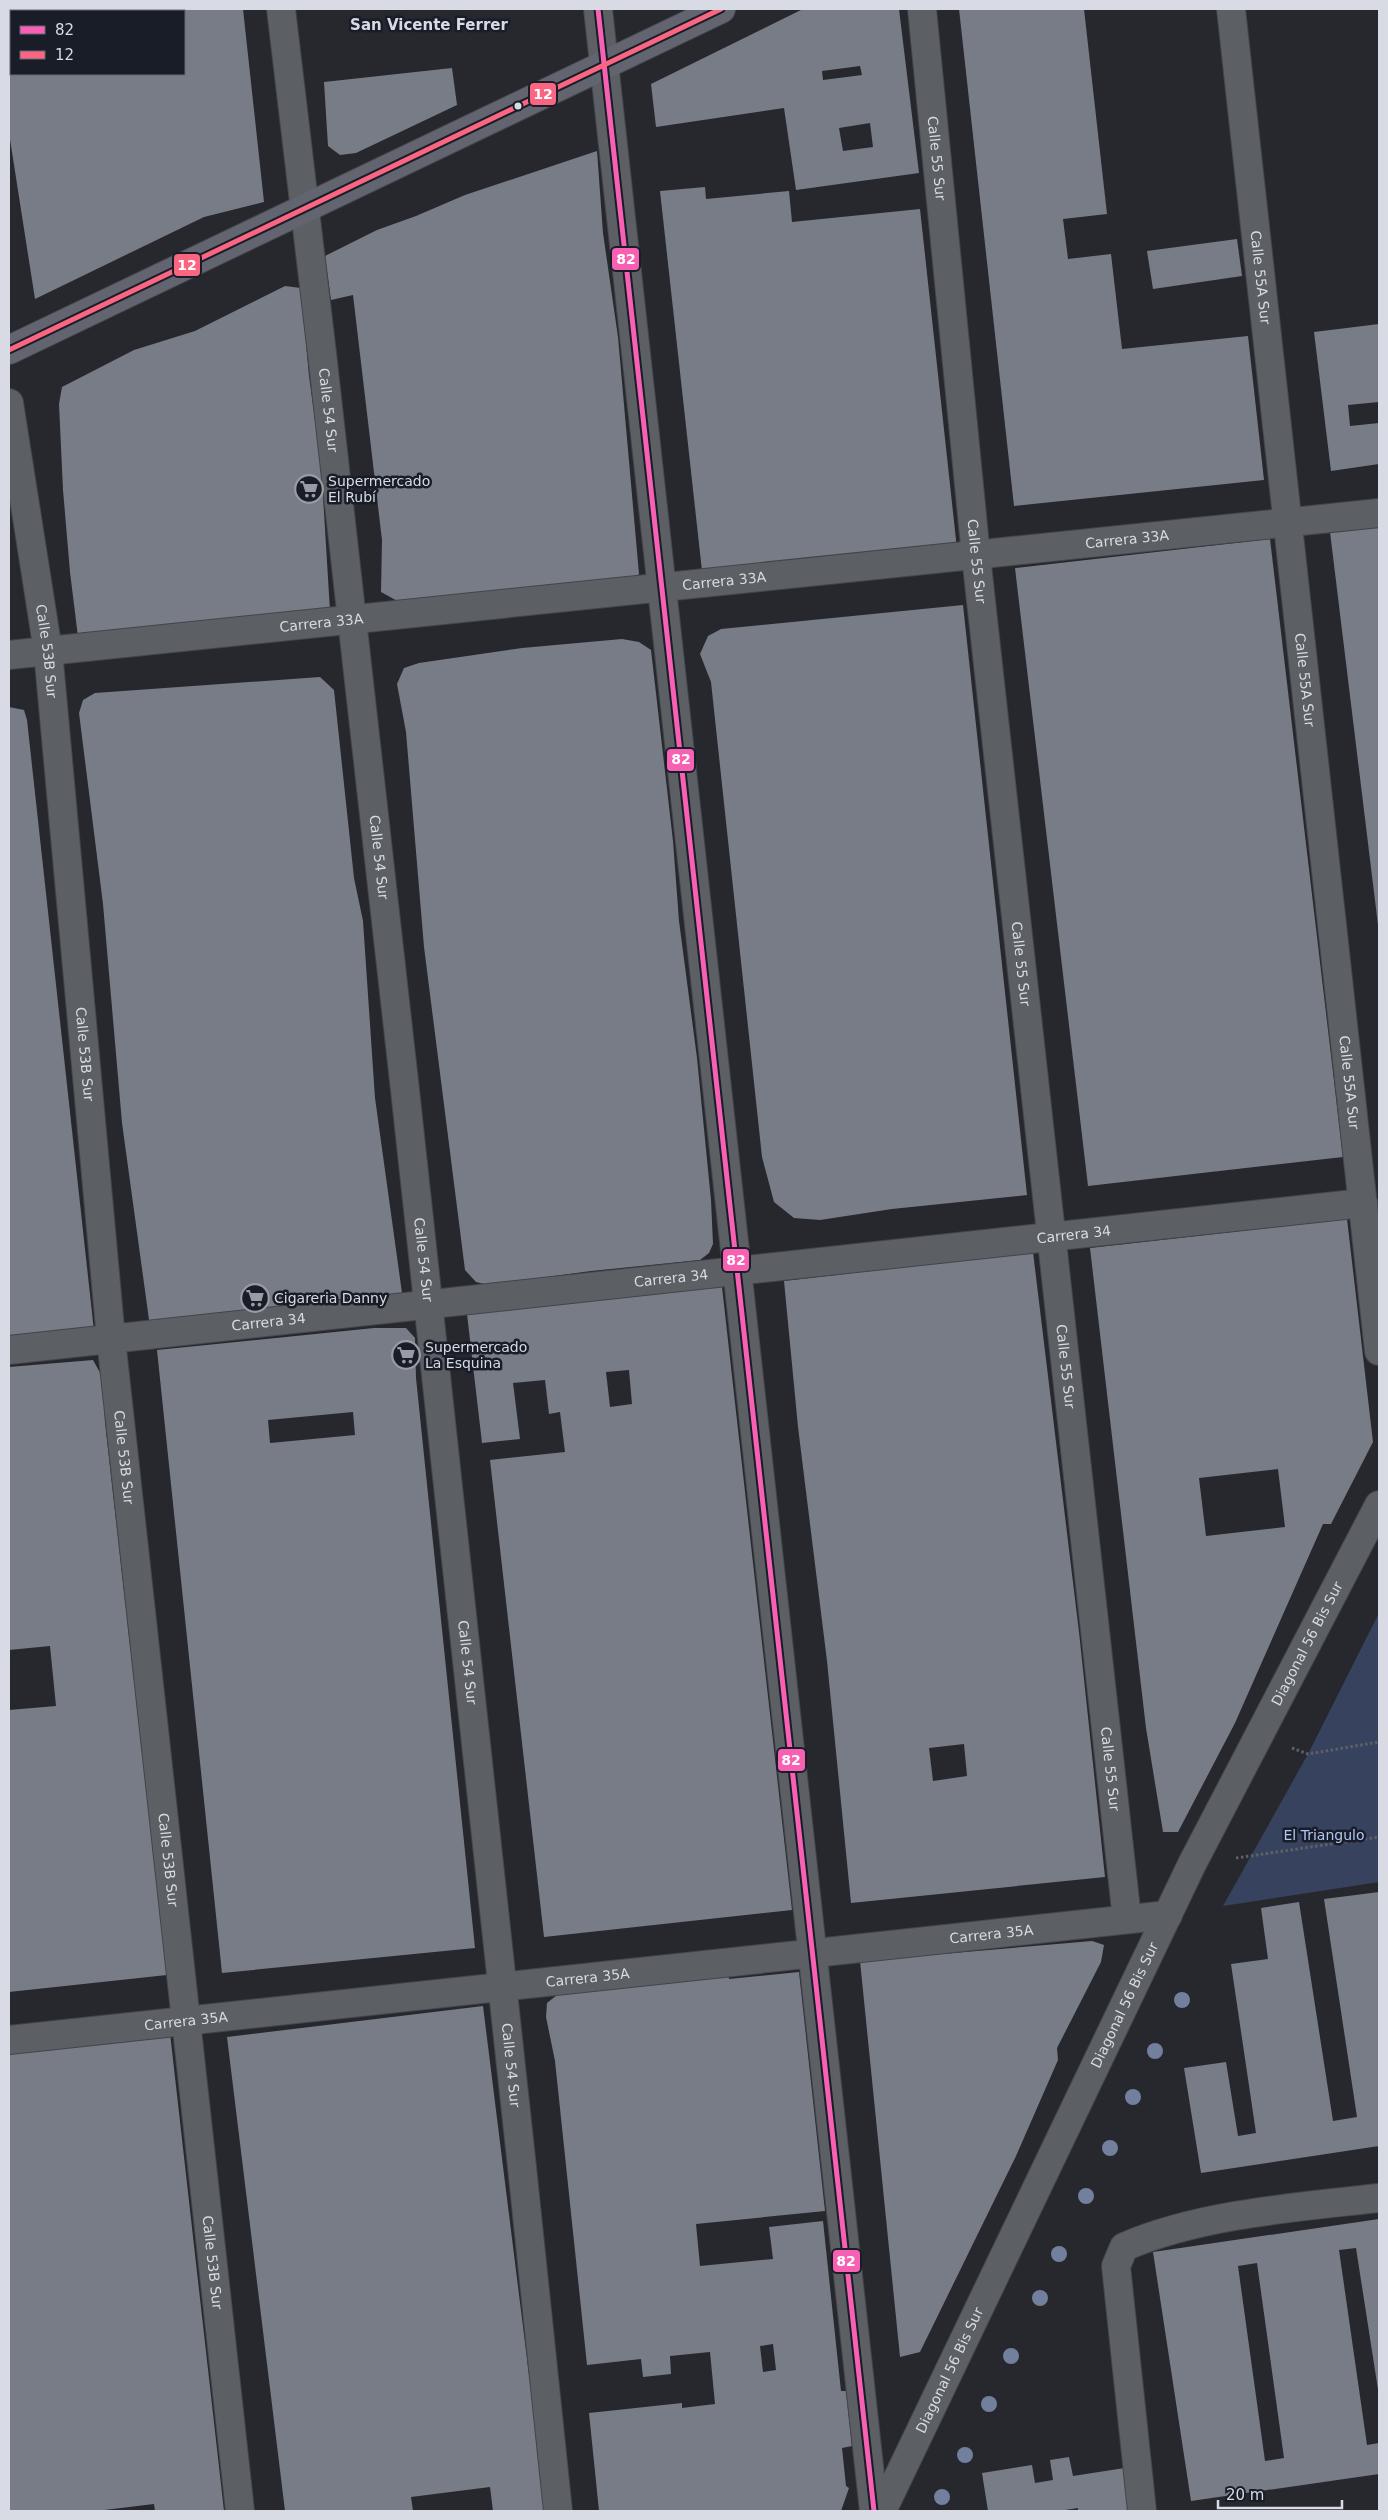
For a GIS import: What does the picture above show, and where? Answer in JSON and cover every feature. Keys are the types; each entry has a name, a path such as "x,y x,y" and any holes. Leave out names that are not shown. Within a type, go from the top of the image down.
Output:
{"main road":[{"path":"9,350 721,9"}],"street":[{"name":"Calle 54 Sur","path":"281,9 353,620 504,1986 558,2511"},
{"path":"598,9 874,2511"},
{"name":"Calle 55 Sur","path":"922,9 976,556 1127,1919"},
{"name":"Calle 55A Sur","path":"1231,9 1379,1351"},
{"name":"Calle 53B Sur","path":"9,403 48,651 111,1339 240,2511"},
{"name":"Carrera 33A","path":"9,655 1379,513"},
{"name":"Carrera 34","path":"9,1350 1363,1203"},
{"name":"Diagonal 56 Bis Sur","path":"882,2511 1192,1864 1379,1505"},
{"name":"Carrera 35A","path":"9,2040 1168,1915"},
{"path":"1142,2511 1116,2266 1124,2247 1141,2239 1205,2222 1313,2205 1379,2198"}],"path":[{"path":"1259,1735 1308,1754 1379,1742"},
{"path":"1192,1864 1379,1837"}],"green space":[{"name":"El Triangulo","path":"1379,1613 1379,1882 1223,1906 1308,1754"}],"building":[{"path":"243,9 264,202 204,217 35,299 9,133 9,58 10,75 185,75 185,10 62,10"},
{"path":"803,9 899,9 919,173 796,190 784,108 656,127 651,84","holes":["860,66 862,75 823,80 822,71","870,123 873,147 843,151 839,128"]},
{"path":"959,9 1084,9 1107,214 1063,219 1068,259 1111,254 1122,349 1248,336 1264,480 1014,506"},
{"path":"452,68 457,105 356,153 340,155 328,146 324,82"},
{"path":"597,151 603,233 618,337 639,574 632,581 401,603 381,592 382,540 353,295 331,300 325,256 377,230 465,195"},
{"path":"705,187 706,199 789,191 792,222 920,209 957,549 702,571 660,191"},
{"path":"1237,239 1242,276 1153,289 1147,251"},
{"path":"285,286 301,288 309,376 321,463 330,611 78,637 63,490 59,404 62,387 134,350 195,331"},
{"path":"1379,324 1379,402 1348,405 1350,426 1379,423 1379,464 1331,471 1314,332"},
{"path":"1379,526 1379,925 1378,925 1330,532"},
{"path":"1270,539 1343,1157 1088,1186 1015,568"},
{"path":"963,605 1027,1195 892,1209 820,1220 794,1218 774,1202 762,1157 711,682 700,654 708,636 721,629"},
{"path":"622,639 639,642 651,650 673,841 679,921 697,1058 711,1200 713,1244 709,1253 700,1260 591,1271 488,1285 476,1282 465,1270 424,947 406,732 397,684 404,668 419,663 522,648"},
{"path":"320,677 334,690 354,878 363,921 375,1098 402,1293 150,1327 122,1123 103,904 79,713 83,700 95,693"},
{"path":"9,707 24,710 27,720 94,1331 9,1339"},
{"path":"1347,1219 1373,1442 1331,1524 1323,1524 1235,1723 1178,1832 1163,1832 1146,1728 1090,1248","holes":["1278,1469 1285,1527 1206,1536 1199,1478"]},
{"path":"1033,1252 1079,1632 1105,1877 851,1903 827,1661 798,1427 784,1281","holes":["964,1744 967,1776 933,1781 929,1748"]},
{"path":"722,1287 792,1910 544,1937 490,1460 565,1452 560,1412 549,1414 545,1380 513,1383 520,1439 482,1443 467,1314","holes":["629,1370 632,1404 610,1407 606,1372"]},
{"path":"374,1328 406,1328 415,1338 416,1378 475,1948 222,1973 157,1350","holes":["353,1412 355,1435 270,1443 268,1420"]},
{"path":"93,1360 103,1378 105,1422 167,1975 9,1992 9,1710 56,1706 50,1646 9,1650 9,1367"},
{"path":"1379,1892 1379,2146 1201,2173 1184,2068 1226,2062 1238,2136 1256,2133 1231,1964 1268,1959 1261,1908 1299,1902 1333,2121 1357,2117 1324,1899"},
{"path":"1092,1941 1104,1945 1101,1962 1057,2048 1058,2060 1016,2156 920,2352 900,2357 860,1961"},
{"path":"727,1970 729,1979 799,1972 825,2211 696,2224 700,2266 773,2259 769,2227 823,2221 841,2391 846,2391 852,2446 842,2448 846,2486 849,2488 841,2511 599,2511 589,2413 682,2403 682,2408 715,2404 710,2352 670,2356 671,2374 643,2377 641,2359 587,2365 555,2061 546,2017 547,2003 557,1995 669,1983 668,1976","holes":["773,2344 776,2370 763,2372 760,2346"]},
{"path":"483,2006 546,2511 493,2511 490,2487 411,2497 413,2511 285,2511 227,2037"},
{"path":"170,2033 224,2511 155,2511 154,2504 96,2511 9,2511 9,2050"},
{"path":"1379,2219 1379,2396 1356,2248 1339,2250 1367,2445 1379,2443 1379,2474 1191,2501 1153,2252","holes":["1257,2263 1284,2458 1265,2461 1238,2266"]},
{"path":"1069,2457 1073,2476 1131,2467 1138,2511 1078,2511 1078,2508 1059,2511 988,2511 982,2473 1032,2465 1035,2483 1053,2480 1050,2460"}],"transit line":[{"name":"82","path":"598,9 874,2511"},
{"name":"12","path":"9,350 721,9"}],"place":[{"name":"Supermercado El Rubí","path":"309,489"},
{"name":"Cigareria Danny","path":"255,1298"},
{"name":"Supermercado La Esquina","path":"406,1355"}],"district":[{"name":"San Vicente Ferrer","path":"429,25"}]}
